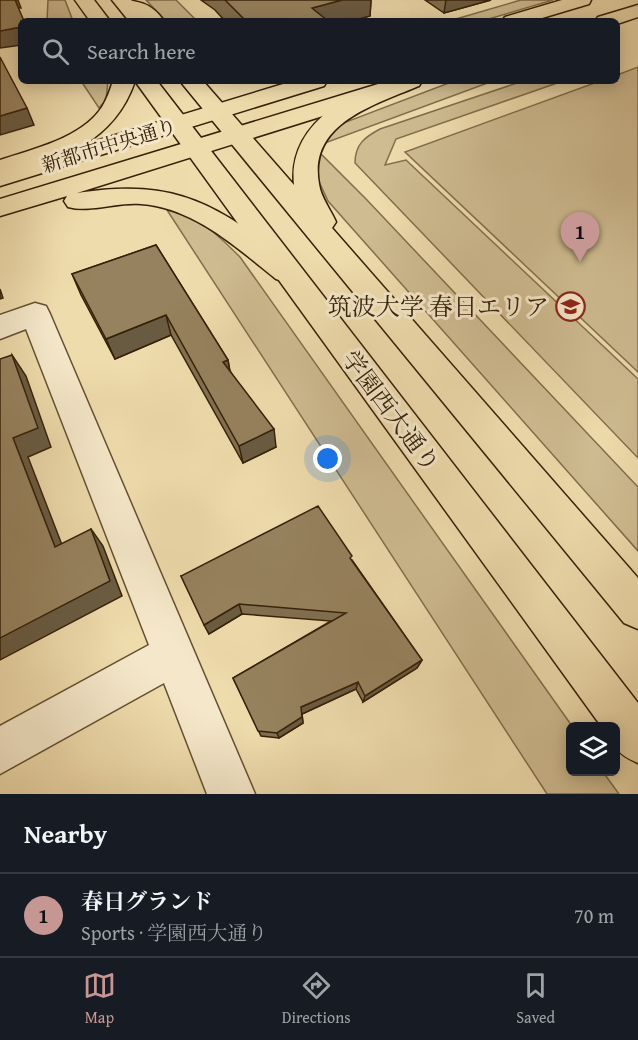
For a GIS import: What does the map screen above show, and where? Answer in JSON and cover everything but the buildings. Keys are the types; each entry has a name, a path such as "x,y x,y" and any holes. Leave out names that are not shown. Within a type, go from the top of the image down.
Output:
{"main road":[{"path":"122,0 137,18"},
{"path":"122,0 146,12 151,18"},
{"path":"522,18 582,0"},
{"path":"615,18 638,11"},
{"path":"0,168 47,152 86,132 109,114 122,84"},
{"name":"学園西大通り","path":"148,84 256,226 286,272 638,740"},
{"path":"194,84 638,609"},
{"name":"新都市中央通り","path":"0,178 306,84"},
{"name":"新都市中央通り","path":"0,208 403,84"},
{"path":"343,261 306,186 304,161 306,154 322,125 346,110 405,84"},
{"path":"0,220 107,195 161,197 193,206 221,222 286,272"}],"street":[{"path":"0,327 35,315 231,794"},
{"path":"0,751 173,655"}],"shaded area":[{"path":"48,0 65,0 72,18 47,18"},
{"path":"146,0 176,0 194,18 163,18"},
{"path":"521,0 553,0 492,18 459,18"},
{"name":"筑波大学 春日エリア","path":"638,67 638,372 405,152 592,84 620,84 620,74"},
{"path":"83,84 108,84 106,100 99,108"},
{"path":"446,84 485,84 325,143 338,125"},
{"path":"514,84 554,84 396,139 385,165 406,160 638,379 638,458 355,163 359,146 380,129"},
{"path":"315,153 322,155 367,200 638,487 638,551 328,201 316,175"},
{"path":"167,210 189,216 216,234 240,257 569,722 566,722 566,776 606,776 619,794 547,794"}],"place":[{"name":"春日グランド","path":"580,262"},
{"name":"筑波大学 春日エリア","path":"570,306"}]}
